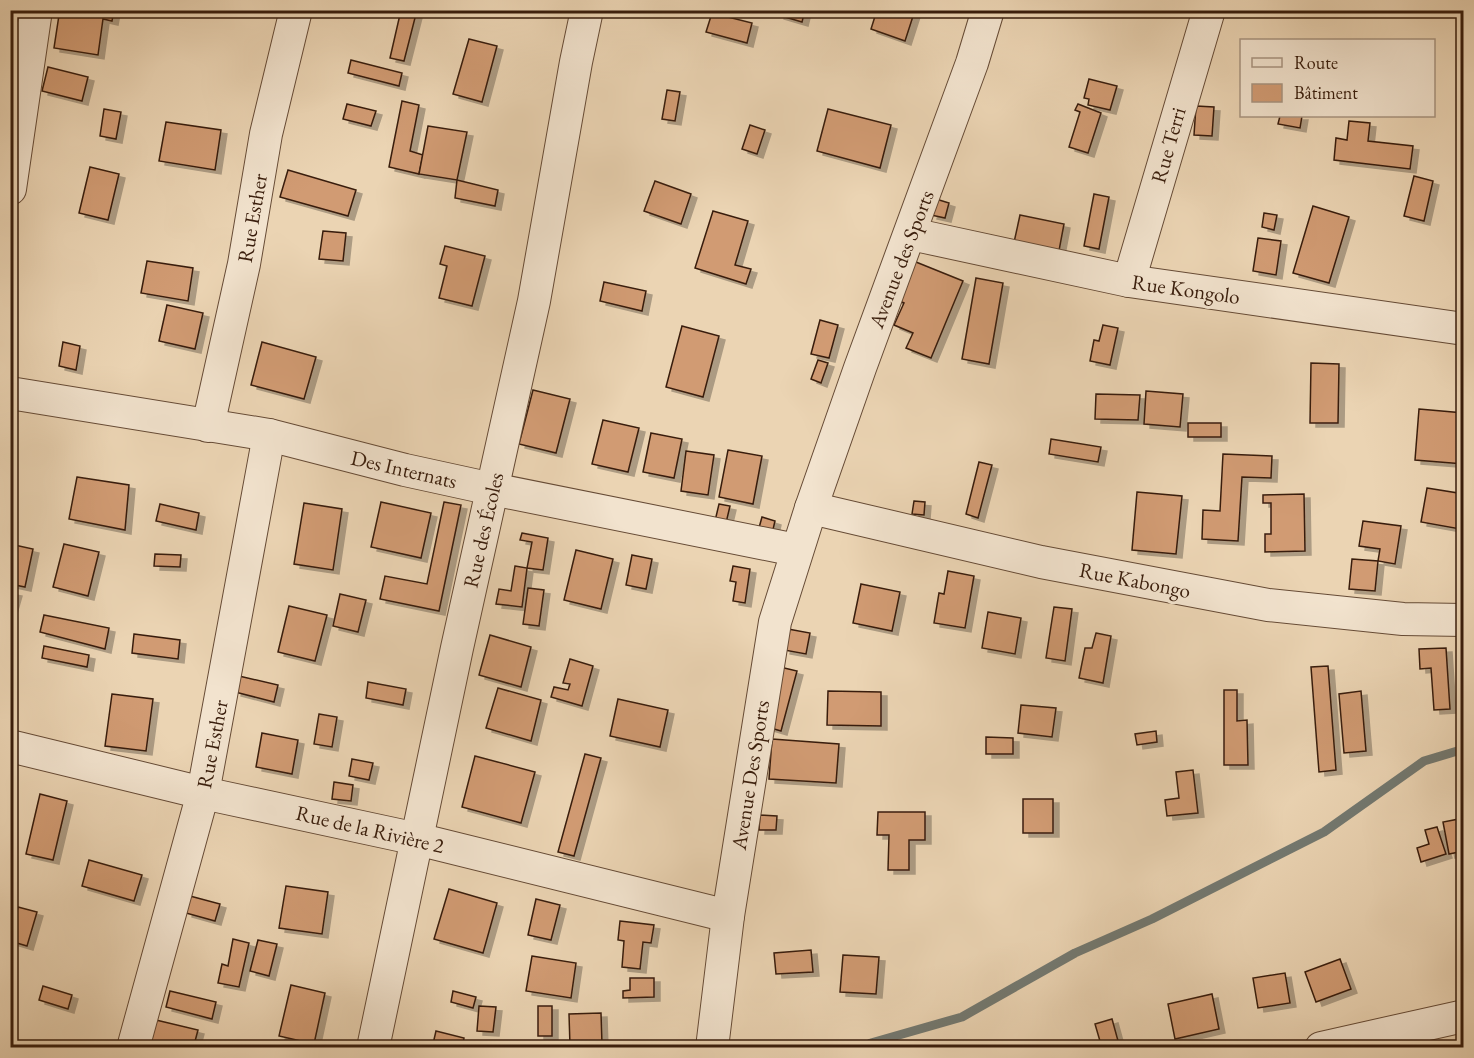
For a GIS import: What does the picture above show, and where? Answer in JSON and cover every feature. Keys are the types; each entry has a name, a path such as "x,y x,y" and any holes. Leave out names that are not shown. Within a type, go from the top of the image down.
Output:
{"street":[{"path":"10,189 36,10"},
{"name":"Rue Esther","path":"208,426 244,264 266,134 296,10"},
{"name":"Rue des Écoles","path":"373,1047 534,301 587,10"},
{"name":"Avenue des Sports","path":"811,507 972,63 988,10"},
{"name":"Rue Terri","path":"1129,281 1209,10"},
{"name":"Rue Kongolo","path":"911,234 1129,281 1464,329"},
{"name":"Des Internats","path":"10,393 269,435 405,470 492,489 796,550"},
{"name":"Rue Esther","path":"133,1047 203,793 269,435"},
{"name":"Avenue Des Sports","path":"711,1047 728,916 775,622 811,507"},
{"name":"Rue Kabongo","path":"811,507 1041,562 1268,605 1403,619 1464,620"},
{"name":"Rue de la Rivière 2","path":"10,746 203,793 417,839 728,916"},
{"path":"1321,1047 1464,1017"}],"building":[{"path":"50,10 114,10 112,21 103,19 98,55 54,48 59,15 49,13"},
{"path":"401,10 417,10 404,61 390,58"},
{"path":"779,10 805,10 802,22 778,15"},
{"path":"877,10 915,10 905,41 871,29"},
{"path":"712,13 752,23 747,43 706,32"},
{"path":"469,39 497,46 482,102 453,94"},
{"path":"351,60 402,73 399,86 348,73"},
{"path":"48,67 88,77 82,101 42,91"},
{"path":"1089,79 1117,86 1110,110 1088,105 1089,99 1084,98"},
{"path":"667,90 680,92 675,121 662,119"},
{"path":"402,101 419,105 410,151 423,155 419,174 389,167"},
{"path":"347,104 376,111 371,126 343,119"},
{"path":"1078,104 1101,113 1088,153 1069,147 1080,112 1075,110"},
{"path":"1196,106 1214,107 1212,136 1194,135"},
{"path":"104,109 121,112 116,139 100,136"},
{"path":"828,109 891,125 880,168 817,151"},
{"path":"1280,117 1302,117 1300,128 1278,124"},
{"path":"1349,121 1370,123 1368,141 1413,146 1410,169 1334,160 1336,138 1347,140"},
{"path":"166,122 221,130 215,170 159,161"},
{"path":"750,125 765,130 757,154 742,149"},
{"path":"428,126 467,132 457,180 419,174"},
{"path":"90,167 119,174 108,220 79,213"},
{"path":"288,170 356,190 348,216 280,197"},
{"path":"1414,176 1433,181 1424,221 1404,216"},
{"path":"457,180 498,190 495,206 455,198"},
{"path":"655,181 691,194 681,224 644,211"},
{"path":"1094,194 1109,197 1099,249 1084,246"},
{"path":"936,199 949,203 945,218 931,215"},
{"path":"1313,206 1349,217 1329,283 1293,273"},
{"path":"713,211 748,221 735,265 751,269 746,284 695,268"},
{"path":"1264,213 1277,215 1274,230 1262,227"},
{"path":"1020,215 1064,224 1058,256 1013,247"},
{"path":"323,231 346,233 343,261 319,259"},
{"path":"1459,236 1464,236 1464,269 1461,269"},
{"path":"1258,238 1281,241 1276,275 1253,271"},
{"path":"445,246 485,256 472,306 439,298 447,266 440,264"},
{"path":"911,260 963,281 931,358 906,348 913,333 894,325 904,303 895,299"},
{"path":"147,261 193,268 188,301 141,293"},
{"path":"976,278 1003,283 989,364 962,359"},
{"path":"604,282 646,291 642,311 600,301"},
{"path":"167,305 203,313 195,349 159,341"},
{"path":"820,320 838,325 829,358 811,354"},
{"path":"1103,325 1118,328 1110,365 1090,361 1094,340 1099,341"},
{"path":"682,326 719,336 703,397 666,387"},
{"path":"63,342 80,346 76,370 59,366"},
{"path":"262,342 316,357 304,399 251,385"},
{"path":"818,360 828,363 821,383 811,379"},
{"path":"1311,363 1339,364 1338,423 1310,423"},
{"path":"533,390 570,399 556,453 519,444"},
{"path":"1146,391 1183,394 1180,427 1144,424"},
{"path":"1096,394 1140,395 1138,420 1095,419"},
{"path":"1419,409 1464,413 1464,464 1415,460"},
{"path":"603,420 639,428 628,472 592,464"},
{"path":"1188,423 1221,423 1221,437 1188,437"},
{"path":"651,433 682,439 674,478 643,472"},
{"path":"1051,439 1101,447 1098,462 1049,454"},
{"path":"728,450 762,456 753,504 719,497"},
{"path":"686,451 714,455 708,495 681,491"},
{"path":"1223,454 1272,456 1271,478 1242,477 1238,541 1202,539 1203,510 1220,511"},
{"path":"979,462 992,465 978,518 966,514"},
{"path":"77,477 129,485 125,530 69,519"},
{"path":"1427,488 1464,494 1464,511 1460,529 1421,522"},
{"path":"1137,492 1182,496 1176,554 1132,550"},
{"path":"1304,494 1305,551 1265,552 1265,534 1271,534 1271,503 1263,503 1263,495"},
{"path":"914,501 925,502 924,515 912,514"},
{"path":"381,502 431,513 421,558 371,547"},
{"path":"444,502 461,505 439,611 380,599 385,576 427,584"},
{"path":"304,503 342,509 333,570 294,564"},
{"path":"160,504 199,513 196,530 156,521"},
{"path":"719,504 730,506 726,523 715,521"},
{"path":"762,517 775,521 771,538 757,535"},
{"path":"1363,521 1401,526 1395,564 1378,561 1380,549 1359,546"},
{"path":"522,533 548,538 543,570 527,568 532,542 520,540"},
{"path":"10,544 33,549 25,587 10,584"},
{"path":"64,544 99,552 88,596 53,587"},
{"path":"576,550 613,559 601,609 564,600"},
{"path":"155,554 181,555 180,567 154,566"},
{"path":"632,555 652,559 646,589 626,585"},
{"path":"1352,559 1378,561 1375,591 1349,589"},
{"path":"515,566 527,568 522,607 496,604 499,589 511,591"},
{"path":"733,566 750,569 745,603 733,601 736,582 730,581"},
{"path":"948,571 974,576 965,628 934,623 939,593 944,594"},
{"path":"861,584 900,592 892,631 853,623"},
{"path":"528,588 544,590 539,626 523,624"},
{"path":"10,591 16,592 10,613"},
{"path":"340,594 366,600 358,632 333,626"},
{"path":"289,606 327,615 315,661 278,652"},
{"path":"1054,607 1072,609 1065,661 1046,658"},
{"path":"988,612 1021,618 1015,654 982,648"},
{"path":"44,615 109,628 105,649 40,632"},
{"path":"788,629 810,633 806,654 784,650"},
{"path":"1096,633 1111,636 1103,683 1079,678 1085,648 1092,648"},
{"path":"134,634 180,640 178,659 132,653"},
{"path":"490,635 531,647 521,687 479,675"},
{"path":"44,646 89,655 87,667 42,658"},
{"path":"1446,648 1450,709 1434,710 1431,668 1420,669 1419,649"},
{"path":"570,659 593,666 582,706 551,697 554,687 568,690 570,684 563,683"},
{"path":"1460,659 1464,659 1464,684 1460,684"},
{"path":"1328,666 1336,770 1319,772 1311,667"},
{"path":"780,667 797,671 781,731 764,726"},
{"path":"239,676 278,685 274,702 235,692"},
{"path":"368,682 406,689 403,705 366,698"},
{"path":"498,688 541,700 531,741 486,728"},
{"path":"1224,690 1237,690 1237,721 1247,720 1248,765 1224,765"},
{"path":"828,691 881,692 881,726 827,725"},
{"path":"1361,691 1366,751 1344,753 1339,694"},
{"path":"112,694 153,699 146,751 105,746"},
{"path":"618,699 668,710 660,747 610,736"},
{"path":"1021,705 1056,708 1052,737 1018,733"},
{"path":"319,714 337,717 332,747 314,744"},
{"path":"1156,731 1157,742 1137,745 1135,734"},
{"path":"262,733 298,740 292,774 256,767"},
{"path":"986,737 1013,738 1013,754 986,754"},
{"path":"772,739 839,744 836,783 769,779"},
{"path":"585,754 601,758 574,856 558,852"},
{"path":"475,756 535,772 521,823 462,807"},
{"path":"352,759 373,763 369,780 349,776"},
{"path":"1193,770 1198,813 1167,816 1165,800 1179,798 1176,772"},
{"path":"334,782 353,785 351,801 332,799"},
{"path":"40,794 67,801 53,860 26,854"},
{"path":"1023,799 1053,799 1053,833 1023,833"},
{"path":"878,812 925,812 925,840 909,840 909,870 888,870 889,835 877,835"},
{"path":"760,815 777,816 776,830 759,830"},
{"path":"1459,819 1461,832 1464,831 1464,851 1449,854 1443,822"},
{"path":"1437,827 1446,854 1421,862 1417,848 1429,844 1425,830"},
{"path":"89,860 142,875 134,901 82,886"},
{"path":"286,886 328,892 322,934 279,928"},
{"path":"449,889 497,903 483,953 434,939"},
{"path":"190,896 220,904 215,921 186,913"},
{"path":"536,899 560,905 551,940 528,935"},
{"path":"18,907 37,912 27,946 10,941"},
{"path":"620,921 654,925 651,943 643,942 640,969 622,967 624,941 618,940"},
{"path":"233,939 249,943 239,987 218,983 222,964 228,966"},
{"path":"258,940 277,944 269,976 250,971"},
{"path":"811,950 813,972 776,974 774,953"},
{"path":"843,955 879,957 876,994 840,992"},
{"path":"532,956 576,963 571,998 526,991"},
{"path":"1340,959 1351,989 1316,1002 1305,972"},
{"path":"1285,973 1290,1003 1258,1008 1253,978"},
{"path":"630,978 654,978 654,997 623,998 623,991 630,990"},
{"path":"291,985 325,993 314,1044 279,1036"},
{"path":"43,986 72,995 68,1009 39,1000"},
{"path":"170,991 216,1002 212,1019 166,1007"},
{"path":"453,991 476,997 473,1008 451,1002"},
{"path":"1212,994 1219,1029 1175,1039 1168,1004"},
{"path":"479,1006 496,1007 493,1032 477,1031"},
{"path":"538,1006 552,1006 552,1036 538,1036"},
{"path":"601,1013 602,1044 570,1046 569,1014"},
{"path":"1112,1019 1120,1048 1102,1048 1095,1024"},
{"path":"156,1020 198,1030 194,1045 181,1042 180,1048 150,1048"},
{"path":"436,1031 464,1038 462,1048 432,1048"},
{"path":"234,1042 249,1046 248,1048 232,1048"}],"waterway":[{"path":"862,1048 871,1043 962,1017 1075,953 1152,919 1324,832 1424,761 1464,749"}]}
